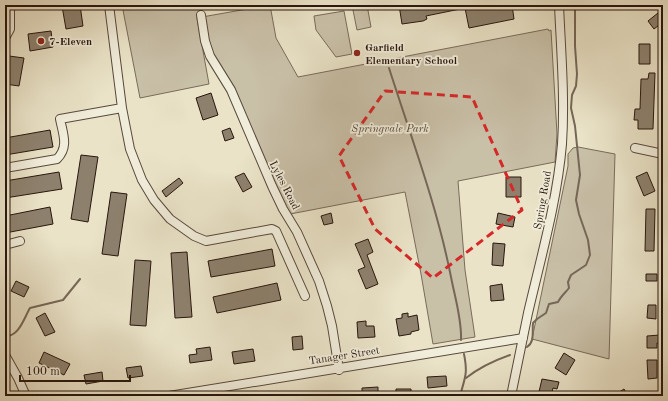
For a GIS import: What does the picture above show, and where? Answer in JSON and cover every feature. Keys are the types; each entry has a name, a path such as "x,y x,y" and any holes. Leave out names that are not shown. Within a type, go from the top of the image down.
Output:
{"street":[{"path":"5,38 10,29 10,5"},
{"path":"109,5 122,108 130,149 142,180 154,200 170,219 194,236 206,241 272,229 276,231 305,296"},
{"name":"Spring Road","path":"511,396 550,220 560,156 562,104 559,5"},
{"name":"Lyles Road","path":"201,15 205,41 210,56 231,90 272,186 283,209 297,232 319,281 327,306 339,369"},
{"path":"5,168 57,159 63,153 65,147 60,118 122,108"},
{"path":"634,148 663,154"},
{"path":"5,245 20,241"},
{"name":"Tanager Street","path":"174,396 523,338"},
{"path":"5,356 18,378 26,396"}],"highlighted area":[{"path":"385,91 472,97 522,210 433,278 375,229 339,156"}],"green space":[{"path":"122,5 199,5 202,17 197,18 209,84 140,98"},
{"name":"Springvale Park","path":"270,5 276,38 298,77 548,29 549,31 551,30 557,134 555,162 458,181 465,270 475,337 433,344 405,192 285,215 228,81 210,60 202,17"},
{"path":"352,5 367,5 371,27 357,30"},
{"path":"344,11 352,54 336,57 316,30 314,16"},
{"path":"578,147 615,154 609,359 532,339 568,166 568,154 573,148"}],"building":[{"path":"80,5 83,26 66,29 62,6"},
{"path":"399,5 512,5 514,19 469,28 465,8 426,16 427,19 423,21 402,24"},
{"path":"663,9 663,22 654,29 648,21"},
{"path":"51,31 53,47 30,51 28,34"},
{"path":"639,44 650,44 650,64 639,64"},
{"path":"9,56 24,58 19,86 5,84"},
{"path":"649,73 655,73 653,129 638,129 638,120 634,120 635,109 640,109 641,79 648,79"},
{"path":"211,93 218,115 203,120 196,98"},
{"path":"230,128 234,138 225,141 222,131"},
{"path":"50,130 53,147 5,155 5,138"},
{"path":"81,155 98,157 88,222 71,219"},
{"path":"59,172 62,189 5,198 5,181"},
{"path":"647,172 655,191 644,196 636,177"},
{"path":"244,173 252,187 243,192 235,177"},
{"path":"506,177 521,177 521,197 506,197"},
{"path":"179,178 183,183 166,197 162,191"},
{"path":"111,192 127,194 118,256 102,254"},
{"path":"50,207 53,224 5,233 5,216"},
{"path":"646,209 655,209 654,251 645,251"},
{"path":"331,213 333,223 324,225 321,216"},
{"path":"498,213 515,217 513,227 496,224"},
{"path":"368,239 373,252 367,255 378,284 366,289 358,270 365,267 355,244"},
{"path":"493,243 505,244 503,266 492,265"},
{"path":"272,249 275,266 211,277 208,261"},
{"path":"187,252 192,317 175,318 171,253"},
{"path":"135,260 151,261 146,326 130,325"},
{"path":"646,274 657,274 657,281 646,281"},
{"path":"16,281 29,287 24,297 11,291"},
{"path":"277,283 281,300 217,313 213,297"},
{"path":"502,284 504,300 491,301 490,286"},
{"path":"648,305 656,305 656,319 647,318"},
{"path":"45,313 55,332 45,336 36,318"},
{"path":"408,313 408,317 417,315 419,330 411,332 411,334 399,336 396,319 402,318 402,314"},
{"path":"366,321 366,326 374,326 375,337 358,338 357,322"},
{"path":"660,335 660,343 657,343 657,348 647,348 647,336"},
{"path":"302,336 303,349 293,350 292,337"},
{"path":"210,347 212,360 190,363 189,355 197,354 196,349"},
{"path":"253,349 255,361 234,364 232,352"},
{"path":"44,352 70,364 64,375 39,363"},
{"path":"564,353 575,360 566,375 555,368"},
{"path":"647,360 657,360 657,378 648,379"},
{"path":"141,366 143,376 128,378 126,368"},
{"path":"102,372 103,381 86,384 84,375"},
{"path":"446,376 447,386 428,388 427,377"},
{"path":"542,379 559,382 557,389 553,388 551,396 538,396"},
{"path":"378,387 378,396 362,396 362,388"},
{"path":"396,389 411,389 411,396 396,396"},
{"path":"624,389 628,396 613,396"}],"waterway":[{"path":"527,347 530,345 532,340 533,323 546,313 549,304 558,302 569,288 568,282 571,275 586,265 590,255 588,240 576,200 580,175 575,126 571,108 572,95 576,86 577,74 575,5"},
{"path":"389,68 423,172 445,250 458,309 461,340"},
{"path":"5,336 10,335 17,330 30,308 63,300 80,279"},
{"path":"460,396 466,371 464,354"},
{"path":"466,378 487,365 510,355"}],"place":[{"name":"7-Eleven","path":"41,41"},
{"name":"Garfield Elementary School","path":"357,53"}]}
